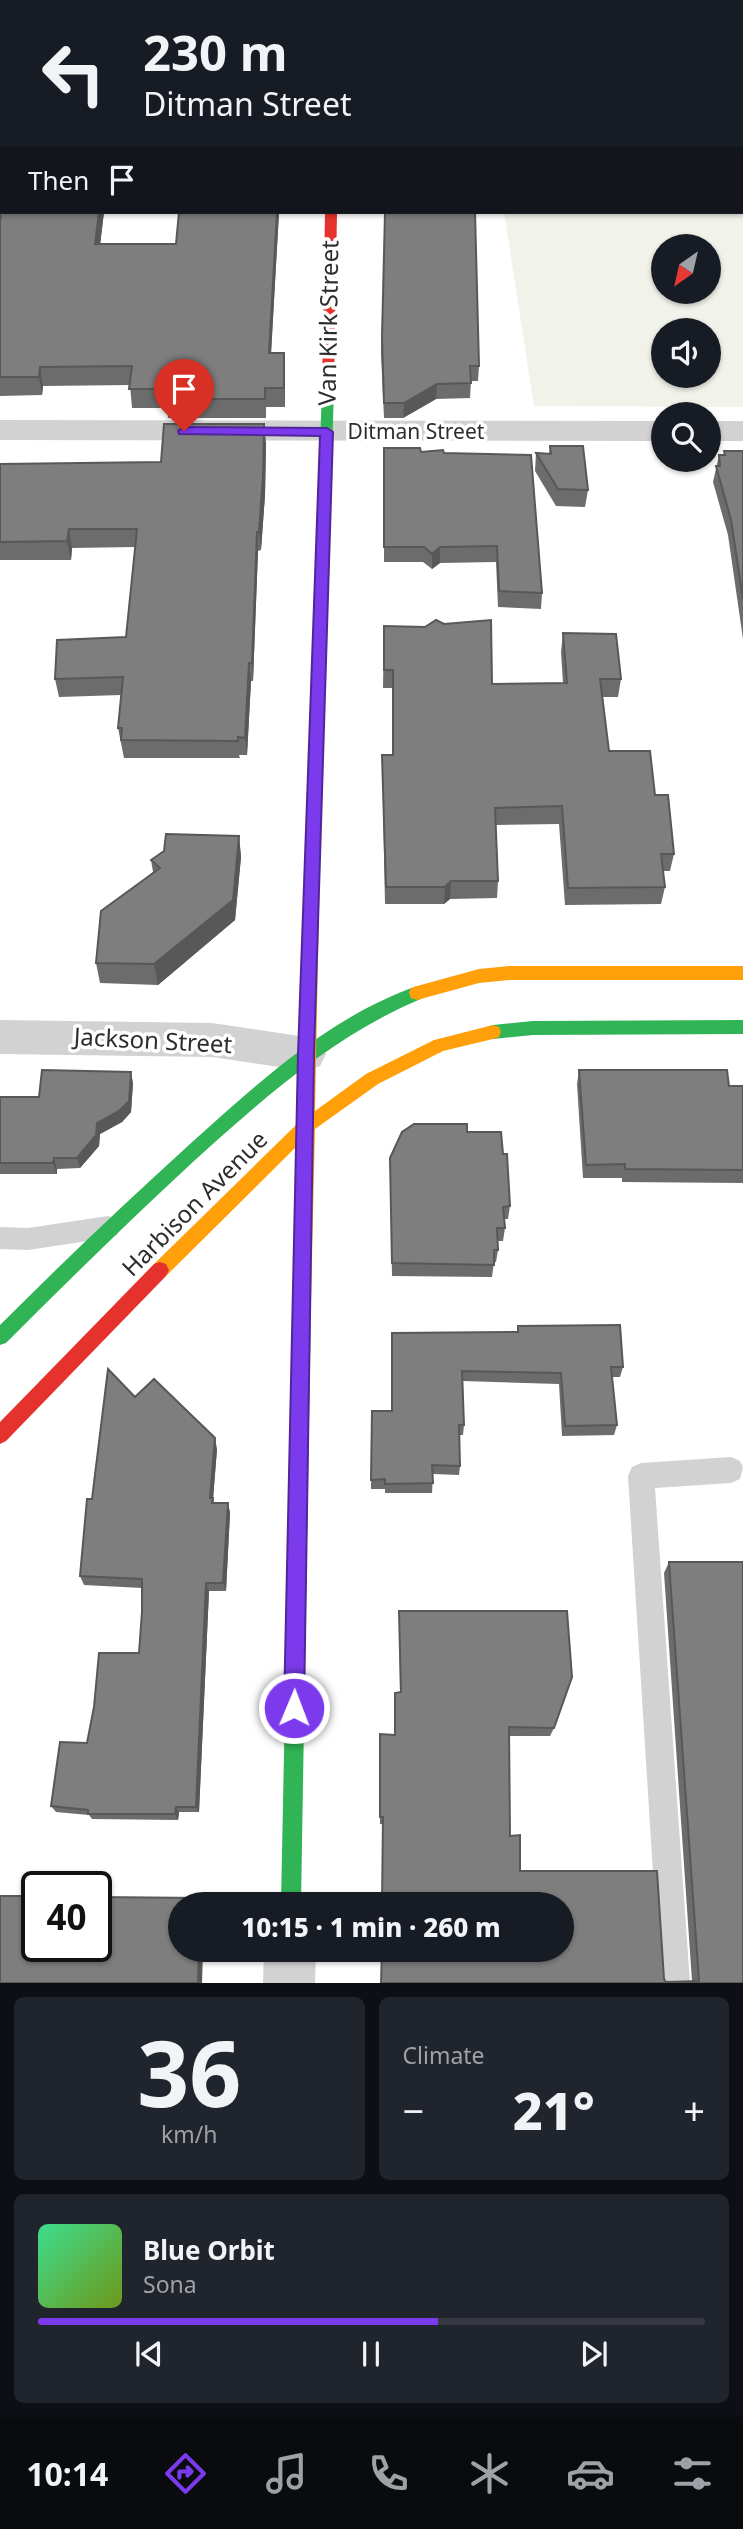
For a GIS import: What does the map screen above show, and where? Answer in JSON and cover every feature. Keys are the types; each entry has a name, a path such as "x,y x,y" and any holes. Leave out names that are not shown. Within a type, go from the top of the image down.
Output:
{"street":[{"name":"Van Kirk Street","path":"290,1892 306,1054 327,432 331,214"},
{"name":"Ditman Street","path":"0,430 651,432"},
{"path":"721,431 743,431"},
{"name":"Harbison Avenue","path":"0,1337 111,1227 263,1089 306,1054 389,1002 426,988 477,976 523,972 743,973"},
{"name":"Harbison Avenue","path":"0,1435 161,1269 305,1127 337,1101 409,1058 482,1033 533,1028 743,1027"},
{"name":"Jackson Street","path":"0,1037 212,1040 306,1054"},
{"path":"289,1983 290,1962"}],"lane":[{"path":"0,1238 28,1239 111,1227"},
{"path":"675,1983 641,1476 731,1470"}],"shaded area":[{"path":"504,214 743,214 743,407 721,407 721,402 651,402 651,407 534,406"}],"building":[{"path":"99,214 95,244 176,244 179,214 277,214 269,353 284,353 284,388 265,388 265,399 166,399 167,389 129,389 132,366 40,367 39,377 0,377 0,216"},
{"path":"385,214 475,214 479,366 470,366 471,383 437,384 404,403 384,403 382,338"},
{"path":"164,424 264,424 252,663 249,663 245,738 238,737 238,741 121,740 122,728 118,728 123,677 55,679 57,640 126,637 137,529 69,529 67,541 0,542 0,464 161,462"},
{"path":"550,446 583,446 588,490 558,489 536,453 551,454"},
{"path":"384,448 420,448 421,452 443,450 444,453 531,455 542,593 499,591 497,546 440,547 432,554 424,547 384,547"},
{"path":"724,451 743,451 743,599 731,520 718,472 721,472 721,455 725,455"},
{"path":"436,620 444,624 491,620 492,684 567,683 563,633 616,634 621,679 600,679 609,751 650,751 655,795 668,795 674,854 661,854 665,887 568,888 562,806 495,808 498,881 451,881 445,887 386,887 382,755 393,755 393,670 384,670 384,626 425,627"},
{"path":"166,834 239,836 233,900 154,964 96,963 101,911 160,868 151,860 164,851"},
{"path":"42,1070 131,1072 129,1101 119,1111 97,1123 96,1135 77,1158 54,1158 53,1163 0,1163 0,1097 39,1097"},
{"path":"579,1070 727,1070 729,1086 743,1086 743,1170 625,1169 625,1164 586,1165"},
{"path":"414,1124 467,1124 467,1132 501,1132 503,1154 507,1154 510,1206 503,1207 505,1228 497,1228 498,1250 494,1250 494,1265 392,1263 390,1158 402,1132"},
{"path":"620,1325 623,1367 611,1367 617,1425 565,1426 561,1373 462,1371 464,1425 459,1425 460,1466 432,1465 433,1483 385,1484 385,1479 371,1480 372,1411 392,1411 392,1333 518,1332 518,1326"},
{"path":"108,1369 135,1397 154,1379 215,1438 210,1498 213,1498 212,1503 228,1503 223,1583 206,1583 196,1807 176,1807 175,1814 88,1814 88,1810 51,1806 60,1742 87,1743 94,1707 99,1653 139,1653 142,1579 80,1576 87,1499 92,1499"},
{"path":"669,1562 743,1562 743,1983 381,1983 382,1962 574,1962 574,1892 382,1892 380,1734 395,1735 395,1693 401,1692 399,1611 567,1611 572,1677 554,1728 509,1727 510,1836 520,1835 520,1871 657,1871 664,1979 666,1982 699,1981"},
{"path":"0,1896 21,1896 21,1962 112,1962 112,1897 168,1898 168,1962 199,1962 198,1983 0,1983"}],"traffic: fast":[{"path":"313,859 328,388"},
{"path":"0,1337 152,1190 278,1077 358,1021 417,993"},
{"path":"493,1032 533,1028 743,1027"},
{"path":"291,1892 302,1301"}],"traffic: slow":[{"path":"302,1301 313,859"},
{"path":"417,993 479,976 509,973 743,973"},
{"path":"160,1270 305,1127 372,1079 440,1045 493,1032"}],"traffic: jam":[{"path":"328,388 331,214"},
{"path":"0,1435 160,1270"}],"route":[{"path":"184,431 327,432 306,1054 294,1708"}]}
